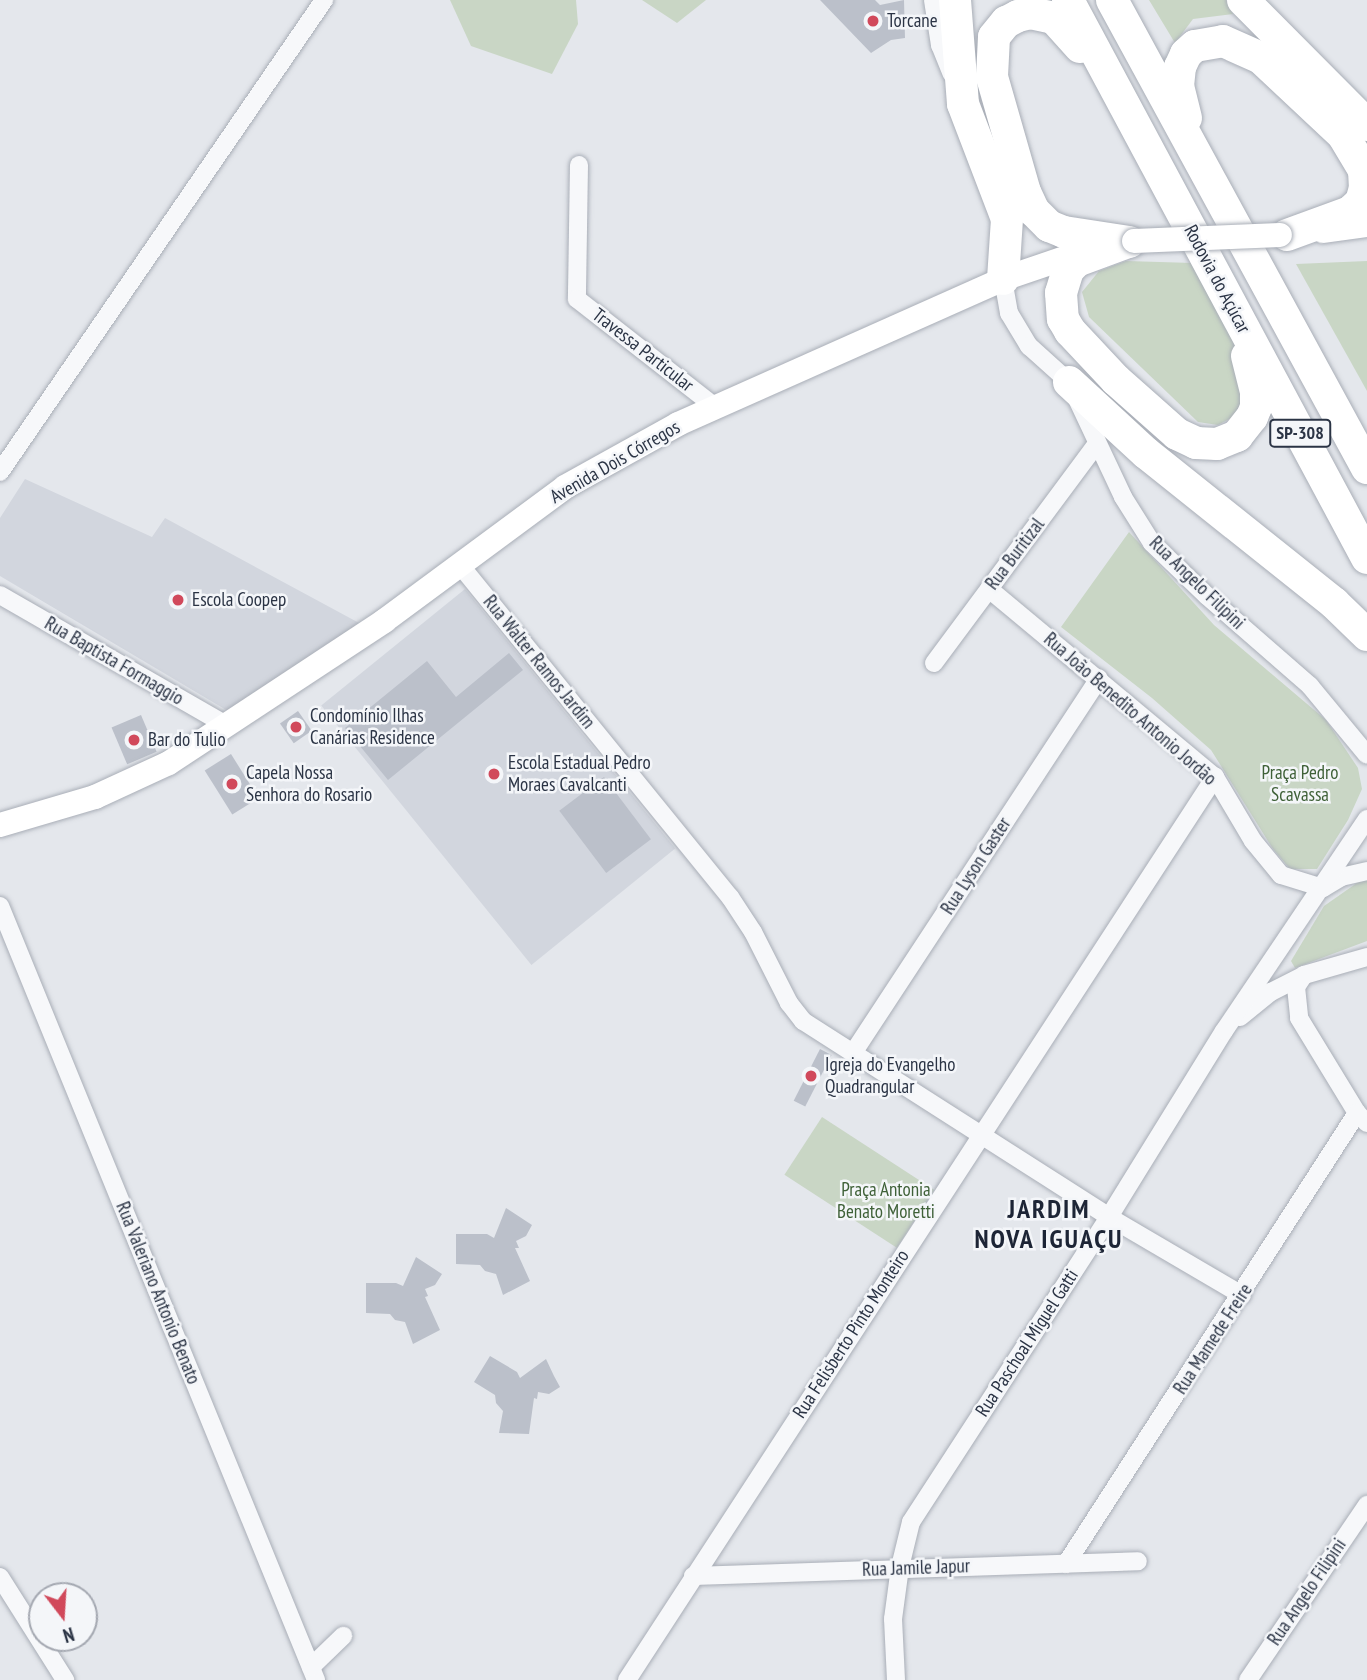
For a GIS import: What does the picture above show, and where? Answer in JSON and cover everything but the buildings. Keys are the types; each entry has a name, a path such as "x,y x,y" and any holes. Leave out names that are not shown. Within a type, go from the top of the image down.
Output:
{"highway":[{"path":"955,0 963,104 1007,219 1003,279"},
{"name":"Rodovia do Açúcar","path":"1068,0 1367,558"},
{"name":"SP-308","path":"1112,0 1367,468"},
{"path":"1242,0 1367,125"},
{"path":"1132,241 1065,232 1049,226 1034,211 1025,192 992,77 991,48 999,29 1018,16 1031,13 1054,18 1073,38 1142,136"},
{"path":"1213,183 1181,106 1178,86 1180,67 1186,54 1195,46 1223,41 1251,53 1270,67 1343,135 1364,170 1363,195 1350,212 1284,235"},
{"path":"1132,241 1076,261 1068,271 1060,293 1063,319 1087,352 1116,380 1178,434 1196,443 1217,444 1237,436 1252,417 1256,407 1252,372 1233,309"},
{"path":"1295,336 1367,443"},
{"path":"1069,382 1146,453 1334,603 1367,635"}],"street":[{"path":"0,472 324,0"},
{"path":"933,0 940,45 963,104"},
{"name":"Travessa Particular","path":"579,165 577,299 715,407"},
{"name":"Avenida Dois Córregos","path":"0,825 95,797 169,763 384,621 565,487 715,407 1003,279 1069,255 1132,241 1284,235 1367,225"},
{"name":"Avenida Dois Córregos","path":"1284,235 1367,241"},
{"name":"Rua Angelo Filipini","path":"1003,279 1009,313 1029,346 1069,382 1123,497 1152,543 1310,686 1367,755"},
{"name":"Rua Buritizal","path":"934,663 1096,444"},
{"name":"Rua Walter Ramos Jardim","path":"460,565 730,897 803,1021 982,1133 1108,1217 1242,1295"},
{"name":"Rua João Benedito Antonio Jordão","path":"989,589 1214,777 1253,841 1282,875 1323,888"},
{"name":"Rua Baptista Formaggio","path":"0,595 228,726"},
{"name":"Rua Lyson Gaster","path":"853,1053 1099,679"},
{"name":"Rua Felisberto Pinto Monteiro","path":"627,1680 1214,777"},
{"name":"Rua Paschoal Miguel Gatti","path":"895,1680 893,1619 900,1567 911,1522 1108,1217 1224,1031 1278,949 1323,888 1367,819"},
{"path":"1323,888 1341,877 1367,871"},
{"name":"Rua Valeriano Antonio Benato","path":"0,906 313,1674"},
{"path":"1278,949 1270,973 1271,992 1287,1012 1299,1018"},
{"path":"1224,1031 1271,992 1304,975 1367,957"},
{"path":"1304,975 1296,987 1295,1001 1299,1018 1362,1118"},
{"name":"Rua Mamede Freire","path":"1066,1564 1242,1295 1362,1118"},
{"name":"Rua Angelo Filipini","path":"1248,1680 1367,1505"},
{"name":"Rua Jamile Japur","path":"694,1576 1138,1561"},
{"path":"0,1577 65,1680"},
{"path":"313,1674 343,1636"}],"shaded area":[{"name":"Escola Coopep","path":"25,479 152,537 165,518 361,624 228,711 0,576 0,518"},
{"name":"Escola Estadual Pedro Moraes Cavalcanti","path":"465,589 675,849 531,965 321,705"}],"green space":[{"path":"450,0 576,0 578,24 552,74 471,46"},
{"path":"642,0 706,0 677,23"},
{"path":"1149,0 1226,0 1233,14 1193,19 1175,43"},
{"path":"1126,261 1193,263 1234,339 1244,373 1241,404 1233,417 1218,425 1198,422 1089,317 1082,292 1099,271"},
{"path":"1367,261 1367,391 1296,264"},
{"name":"Praça Pedro Scavassa","path":"1129,532 1214,625 1326,720 1358,768 1362,789 1348,820 1317,869 1290,869 1273,849 1211,750 1152,698 1061,627"},
{"path":"1367,878 1367,941 1295,968 1291,961 1324,906"},
{"name":"Praça Antonia Benato Moretti","path":"822,1117 934,1190 897,1248 784,1175"}],"place":[{"name":"Torcane","path":"873,21"},
{"name":"Escola Coopep","path":"178,600"},
{"name":"Condomínio Ilhas Canárias Residence","path":"296,727"},
{"name":"Bar do Tulio","path":"134,740"},
{"name":"Escola Estadual Pedro Moraes Cavalcanti","path":"494,774"},
{"name":"Capela Nossa Senhora do Rosario","path":"232,784"},
{"name":"Igreja do Evangelho Quadrangular","path":"811,1076"}],"district":[{"name":"JARDIM NOVA IGUAÇU","path":"1049,1224"}]}
